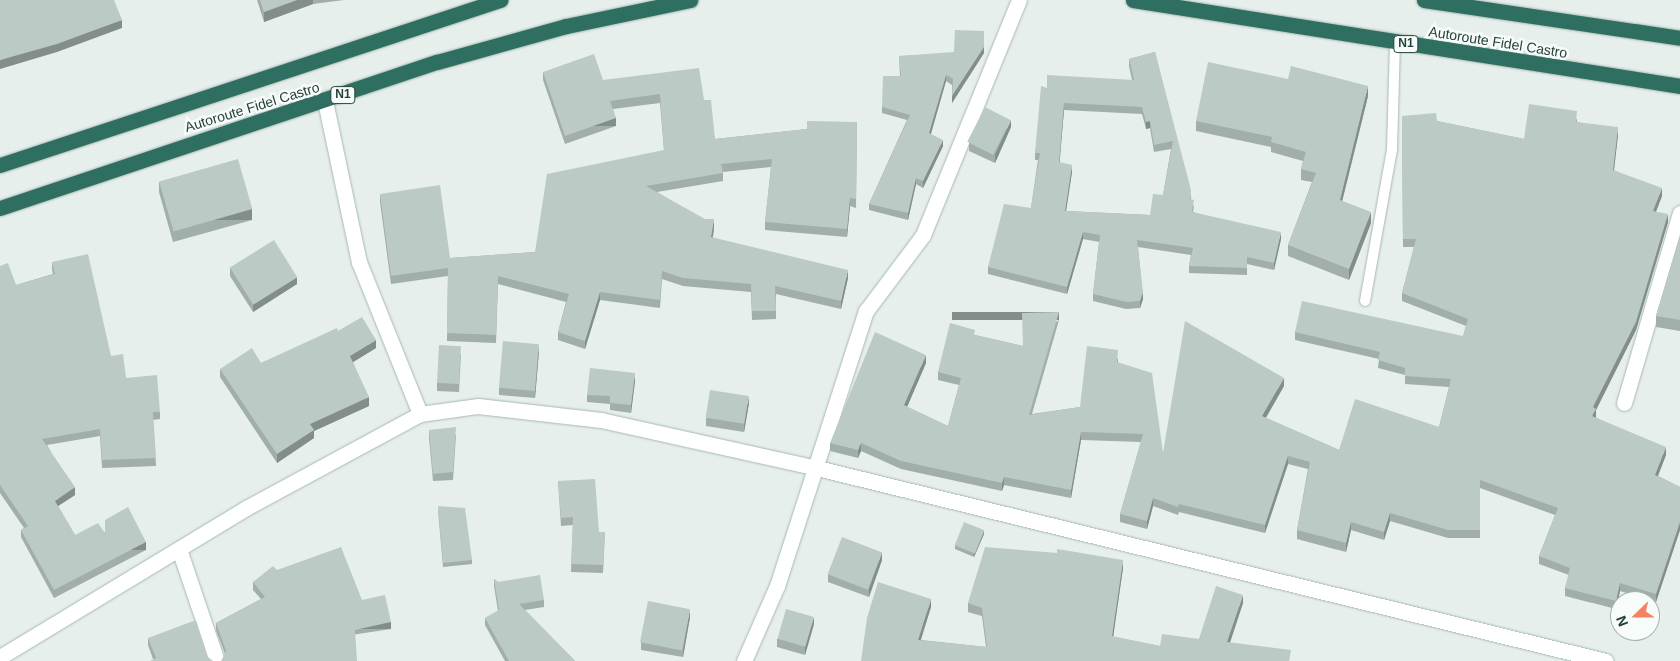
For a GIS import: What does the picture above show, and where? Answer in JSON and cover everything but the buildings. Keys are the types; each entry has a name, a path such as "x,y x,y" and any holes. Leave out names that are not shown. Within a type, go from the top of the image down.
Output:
{"highway":[{"name":"Autoroute Fidel Castro","path":"0,165 500,0"},
{"name":"Autoroute Fidel Castro","path":"0,208 149,156 325,101 437,62 566,26 690,0"},
{"name":"Autoroute Fidel Castro","path":"1133,0 1395,43 1680,86"},
{"path":"1424,0 1680,38"}],"street":[{"path":"744,661 777,586 813,467 866,311 923,235 1020,0"},
{"path":"325,101 359,262 420,414"},
{"path":"1624,403 1680,213"},
{"path":"0,657 246,508 420,414 478,406 600,420 813,467 1606,661"},
{"path":"179,549 218,661"}],"lane":[{"path":"1365,301 1392,150 1395,43"}]}
